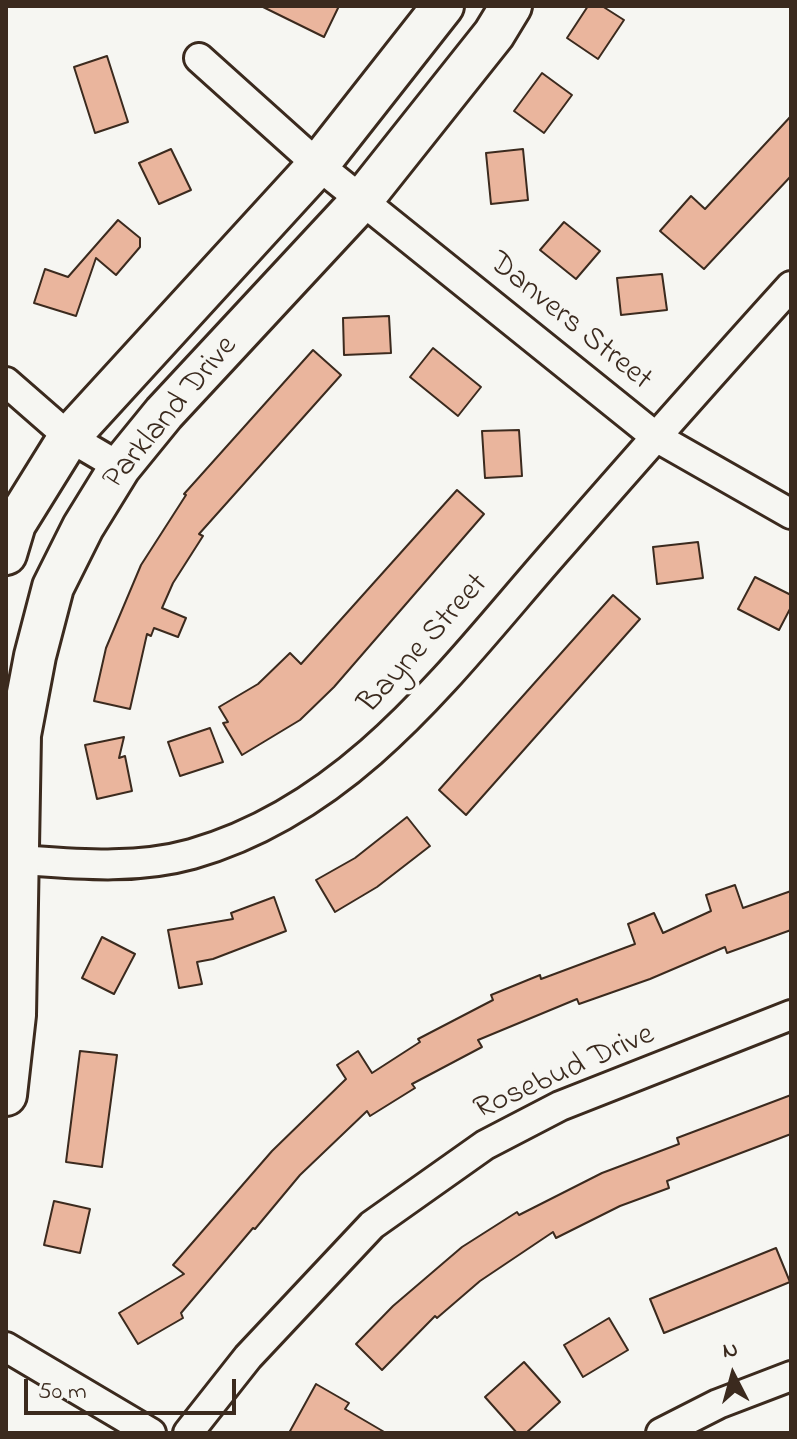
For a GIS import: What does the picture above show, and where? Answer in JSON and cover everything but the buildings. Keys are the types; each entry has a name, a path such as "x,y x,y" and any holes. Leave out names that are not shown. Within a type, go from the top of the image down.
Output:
{"street":[{"name":"Parkland Drive","path":"6,554 15,524 69,437 318,165 443,6"},
{"name":"Parkland Drive","path":"6,1095 15,1015 12,860 20,735 53,587 83,527 120,467 164,413 362,200 494,34 511,6"},
{"name":"Danvers Street","path":"199,58 318,165 656,437 791,514"},
{"name":"Bayne Street","path":"12,860 132,866 192,854 260,829 316,798 396,731 791,286"},
{"path":"6,382 69,437 120,467"},
{"name":"Rosebud Drive","path":"188,1433 248,1357 372,1225 485,1145 560,1106 791,1015"},
{"path":"6,1347 151,1433"},
{"path":"661,1433 718,1404 791,1376"}]}
